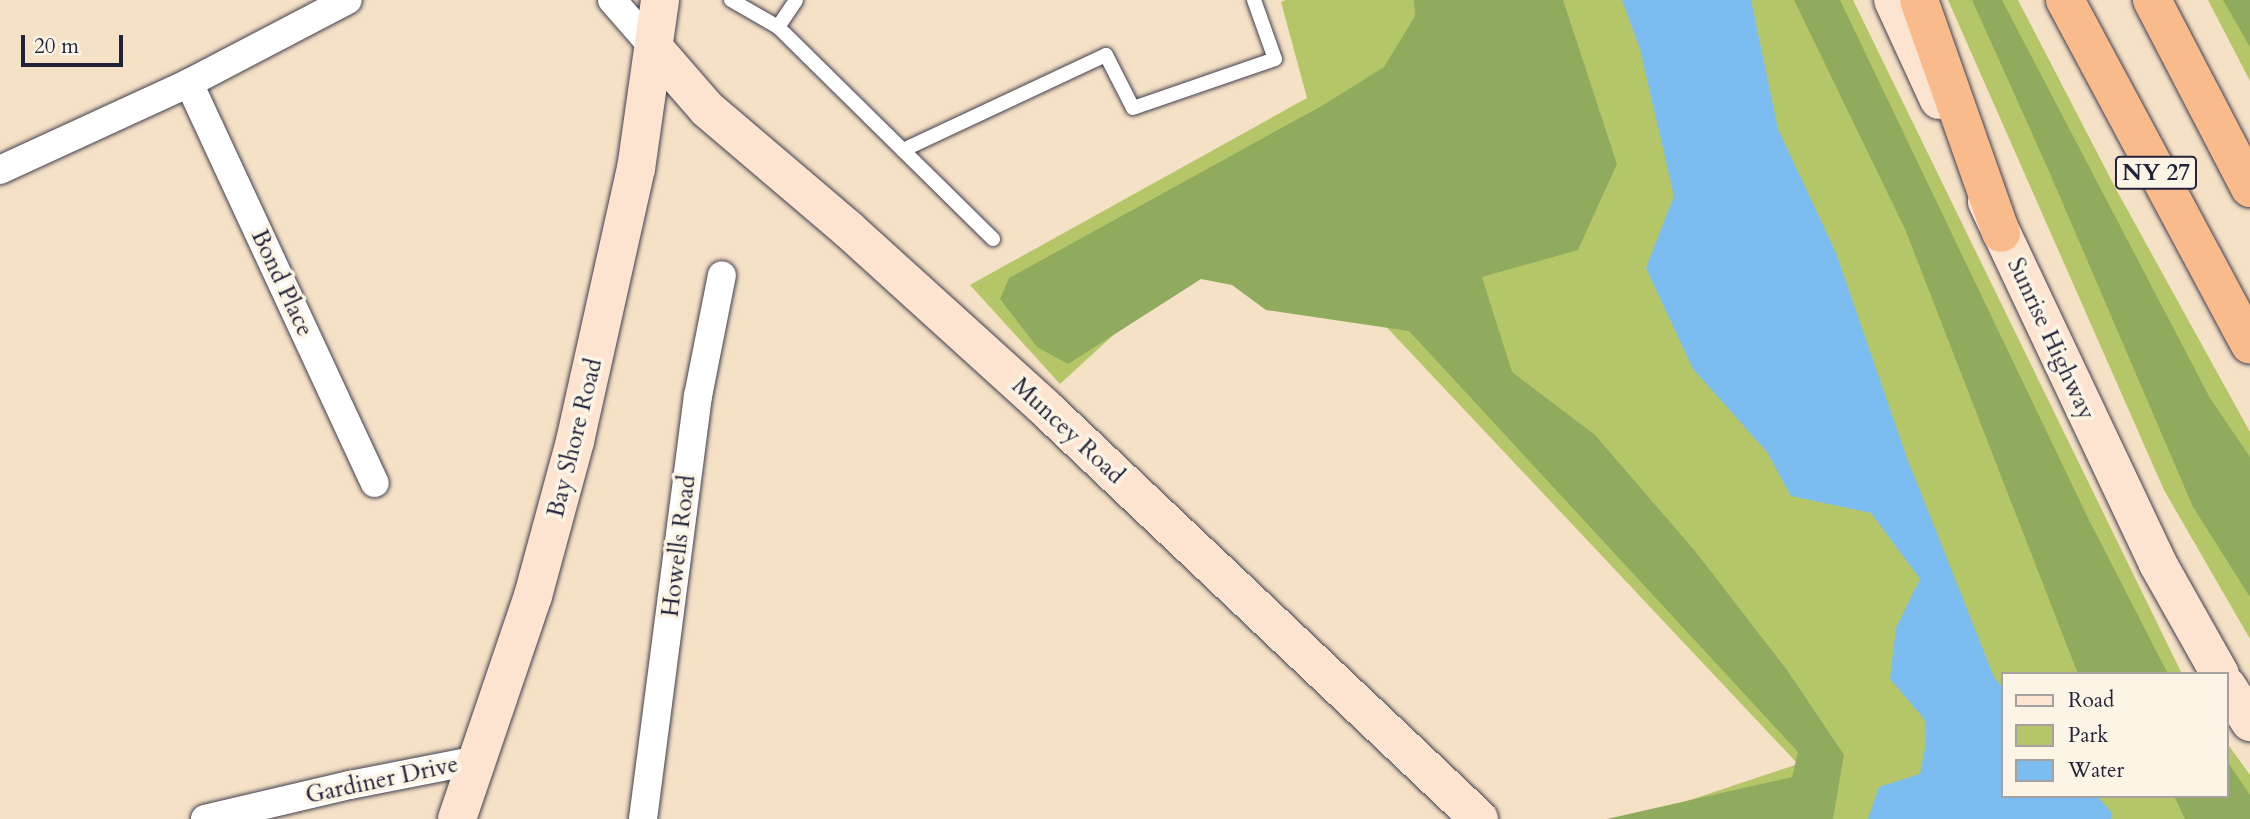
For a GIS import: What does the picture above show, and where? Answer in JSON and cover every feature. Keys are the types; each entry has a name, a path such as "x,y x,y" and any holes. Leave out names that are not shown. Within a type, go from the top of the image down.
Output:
{"highway":[{"path":"1919,0 2001,233"},
{"name":"NY 27","path":"2065,0 2250,345"},
{"name":"NY 27","path":"2152,0 2250,188"}],"main road":[{"path":"654,48 660,0"},
{"name":"Sunrise Highway","path":"1892,0 2158,564 2219,672"},
{"name":"Bay Shore Road","path":"457,819 533,596 575,441 636,169 654,48"},
{"name":"Muncey Road","path":"654,48 706,108 849,230 1044,407 1479,819"},
{"path":"2229,689 2250,722"}],"street":[{"path":"0,170 189,83 348,0"},
{"path":"612,0 654,48"},
{"name":"Bond Place","path":"189,83 375,483"},
{"name":"Howells Road","path":"643,819 698,396 722,275"},
{"name":"Gardiner Drive","path":"205,819 350,785 478,760"}],"lane":[{"path":"731,0 778,27 993,239"},
{"path":"778,27 796,0"},
{"path":"903,150 1106,55 1133,108 1275,59 1254,0"}],"green space":[{"path":"1414,0 1563,0 1617,164 1578,250 1482,277 1512,372 1595,435 1695,551 1787,670 1844,755 1833,819 1607,819 1792,777 1798,752 1409,331 1266,310 1232,285 1201,279 1068,364 1037,347 1000,299 1009,278 1325,104 1384,67 1415,16"},
{"path":"1794,0 1840,0 2087,516 2167,672 2077,672 1905,229"},
{"path":"1853,0 2181,672 2002,672 2002,798 2229,798 2229,746 2250,775 2250,819 1633,819 1798,764 1264,197 1060,384 970,285 1307,98 1281,2"},
{"path":"1948,0 2018,0 2117,191 2250,432 2250,639 2164,490"},
{"path":"1972,0 2002,0 2210,398 2250,457 2250,597 2193,507 2048,169"},
{"path":"2208,0 2250,0 2250,81"},
{"path":"2223,0 2250,0 2250,47"},
{"path":"2229,764 2250,795 2250,819 2185,819 2175,798 2229,798"}],"water":[{"path":"1622,0 1751,0 1778,129 1836,253 1907,458 1994,677 2002,687 2002,798 2099,798 2112,813 2111,819 1868,819 1879,787 1920,774 1926,743 1925,720 1890,679 1896,628 1920,579 1871,513 1791,496 1767,452 1693,369 1646,268 1674,196 1640,49"}]}
